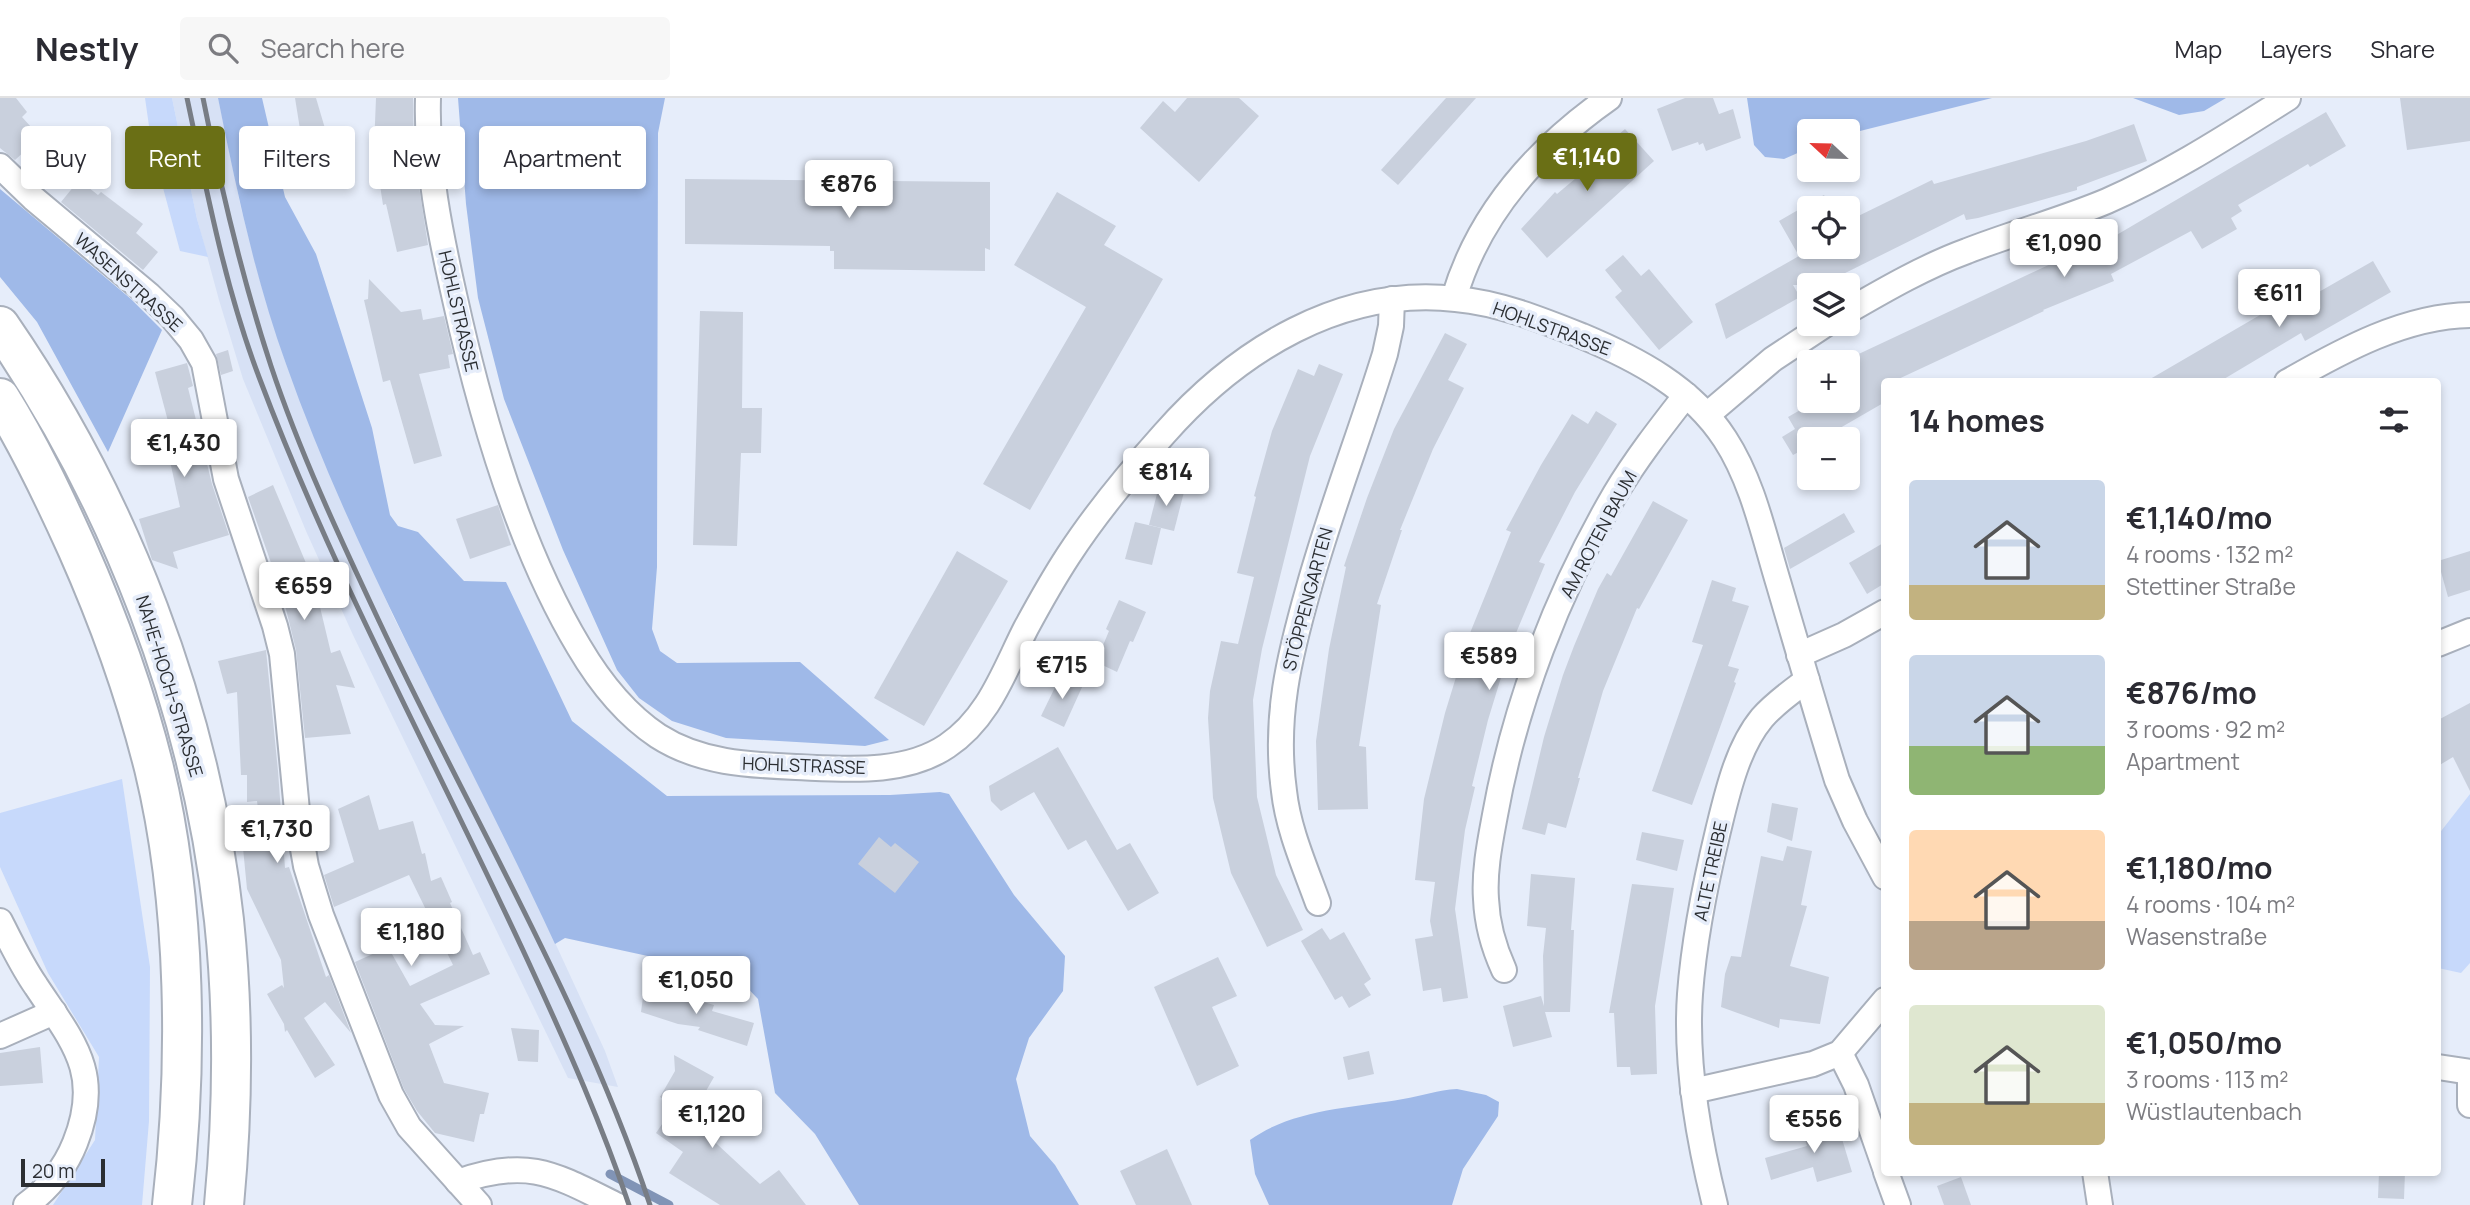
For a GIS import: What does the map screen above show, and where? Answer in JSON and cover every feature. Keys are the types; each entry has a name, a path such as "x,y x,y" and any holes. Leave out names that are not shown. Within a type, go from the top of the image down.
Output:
{"main road":[{"name":"NAHE-HOCH-STRASSE","path":"0,326 52,406 129,560 159,640 198,776 224,920 230,1007 232,1091 224,1205"},
{"path":"0,398 47,483 96,592 125,669 154,769 170,855 179,950 181,1096 172,1205"}],"street":[{"name":"HOHLSTRASSE","path":"428,98 428,148 446,259 494,446 528,543 579,648 608,689 635,718 661,738 696,755 724,762 846,769 895,765 925,758 945,747 970,727 987,706 1028,625 1069,555 1108,501 1165,432 1208,388 1264,346 1300,326 1350,307 1392,299 1454,298 1519,312 1601,344 1656,373 1686,395 1707,415 1724,437 1741,466 1757,510 1837,780 1881,870"},
{"path":"1454,298 1462,271 1477,240 1517,180 1540,155 1609,98"},
{"path":"1860,305 1965,251 2105,202 2146,183 2191,159 2288,98"},
{"name":"WASENSTRASSE","path":"0,166 33,198 172,317 191,340 204,363 226,479 282,654 298,821 306,866 321,915 391,1095 410,1127 479,1205"},
{"name":"STÖPPENGARTEN","path":"1318,903 1299,850 1284,794 1280,716 1286,672 1317,559 1385,354 1391,326 1392,299"},
{"path":"2295,378 2358,345 2401,327 2432,319 2470,315"},
{"path":"1707,415 1773,359 1808,336"},
{"name":"AM ROTEN BAUM","path":"1504,970 1494,949 1485,896 1497,800 1520,708 1561,604 1615,494 1649,441 1686,395"},
{"path":"1799,655 1844,635 1881,614"},
{"path":"2441,643 2470,631"},
{"name":"ALTE TREIBE","path":"1715,1205 1701,1145 1693,1091 1690,996 1695,942 1707,875 1725,804 1743,751 1761,720 1781,699 1807,680"},
{"path":"0,920 22,963 79,1052 86,1076 88,1100 80,1132 70,1155 51,1182 26,1205"},
{"path":"1693,1091 1813,1064 1840,1053 1881,1005"},
{"path":"0,1036 54,1012"},
{"path":"1840,1053 1856,1085 1881,1156"},
{"path":"2441,1067 2470,1072 2470,1105"},
{"path":"458,1182 499,1170 535,1170 616,1205"},
{"path":"1888,1176 1898,1205"},
{"path":"2096,1176 2100,1205"}],"shaded area":[{"path":"145,98 172,98 178,126 149,126"},
{"path":"172,98 218,98 224,126 178,126"},
{"path":"218,98 262,98 269,126 239,126 239,189 283,189 316,254 372,428 390,515 398,526 418,532 464,581 506,582 572,721 667,796 949,794 1014,895 1065,956 1063,991 1029,1038 1016,1079 1030,1136 1055,1165 1079,1205 859,1205 815,1134 775,1093 758,999 735,975 565,938 555,944 379,585 314,439 265,299 239,199"},
{"path":"458,98 665,98 658,133 657,567 652,629 660,651 677,663 800,662 889,740 865,746 726,738 672,721 639,698 617,670 563,550 504,399 478,298 466,204 465,126 460,126"},
{"path":"1747,98 1992,98 1860,131 1860,119 1797,119 1797,153 1784,159 1765,157 1754,145"},
{"path":"2133,98 2226,98 2204,111 2179,115"},
{"path":"225,131 262,288 286,364 320,449 393,616 521,869 605,1051 618,1087 568,1078 353,635 306,531 243,379 191,189 225,189"},
{"path":"0,189 131,299 162,330 108,452 37,322 0,277"},
{"path":"163,189 191,189 208,257 180,251"},
{"path":"122,779 150,967 149,1121 142,1205 53,1205 95,1140 99,1057 48,973 0,867 0,813"},
{"path":"2470,794 2470,963 2461,973 2441,969 2441,831"},
{"path":"1457,1089 1486,1095 1499,1102 1498,1116 1463,1169 1452,1205 1269,1205 1255,1174 1250,1140 1285,1122 1324,1111"}],"building":[{"path":"0,98 16,98 27,112 22,117 30,126 21,126 21,154 15,160 0,148"},
{"path":"295,98 316,98 324,126 299,126"},
{"path":"376,98 413,98 414,126 375,126"},
{"path":"1187,98 1239,98 1259,116 1199,182 1140,128 1163,101 1175,112"},
{"path":"1446,98 1476,98 1398,185 1381,170"},
{"path":"1685,98 1713,98 1719,114 1733,109 1741,138 1706,151 1703,143 1699,145 1698,142 1672,151 1657,109"},
{"path":"2400,98 2470,98 2470,141 2407,150"},
{"path":"2326,112 2346,146 2310,167 2308,164 2238,205 2242,211 2231,218 2237,229 2202,249 2191,231 2111,274 2114,281 2043,310 1901,378 1881,378 1881,404 1842,427 1797,427 1797,453 1793,455 1782,437 1795,429 1788,417 1797,412 1860,413 1860,353 2089,246 2091,250"},
{"path":"2134,124 2147,161 2077,187 2077,190 1978,218 1966,220 1964,214 1845,273 1797,273 1797,285 1793,285 1797,299 1726,339 1715,304 1797,257 1860,259 1860,215 1932,180 1934,184 2086,141"},
{"path":"1625,129 1654,161 1547,258 1521,229 1555,192 1557,194 1576,178 1598,157 1596,154"},
{"path":"685,179 990,182 990,250 985,248 985,271 834,269 834,251 830,251 830,246 685,244"},
{"path":"72,189 90,189 98,195 101,192 143,224 136,233 158,252 143,270 61,202"},
{"path":"381,189 419,189 428,245 397,252 386,204 383,205"},
{"path":"1057,192 1116,226 1104,245 1163,279 1030,510 983,484 1086,307 1014,265"},
{"path":"1797,211 1797,252 1779,221"},
{"path":"1623,255 1641,276 1649,269 1693,322 1659,350 1615,297 1622,291 1605,270"},
{"path":"2373,261 2391,292 2305,341 2301,333 2226,378 2152,378 2272,308 2277,316"},
{"path":"369,279 401,312 421,309 423,320 444,316 453,354 448,355 450,368 419,374 442,456 414,464 390,380 383,382 364,300 368,299"},
{"path":"700,311 743,312 742,408 762,408 761,453 741,453 737,546 693,545"},
{"path":"1445,333 1467,344 1448,380 1464,388 1433,449 1400,530 1377,604 1381,605 1359,746 1366,747 1368,809 1318,810 1316,741 1329,649 1346,567 1344,566 1394,429"},
{"path":"228,350 233,371 221,375 216,354"},
{"path":"187,363 193,386 188,388 212,484 229,535 173,552 178,569 152,560 139,519 180,507 170,461 178,459 155,372"},
{"path":"1319,364 1343,374 1310,456 1262,649 1253,700 1257,797 1276,875 1303,930 1267,947 1231,873 1213,798 1208,718 1210,691 1221,641 1238,644 1254,577 1237,573 1272,431 1298,369 1314,376"},
{"path":"1596,411 1617,424 1575,492 1539,562 1545,564 1511,645 1488,720 1472,786 1475,787 1465,830 1455,909 1468,998 1443,1002 1441,988 1423,991 1415,939 1433,936 1430,921 1435,882 1415,880 1424,799 1445,713 1468,638 1511,532 1506,530 1572,414 1588,424"},
{"path":"273,485 314,582 331,653 340,650 355,688 336,685 351,734 305,738 296,650 283,597 248,497"},
{"path":"1159,486 1184,492 1174,531 1149,525"},
{"path":"1653,501 1688,520 1639,609 1637,608 1603,691 1566,828 1548,823 1545,835 1522,829 1544,737 1574,646 1598,589 1607,573 1611,576"},
{"path":"498,505 511,545 470,559 456,519"},
{"path":"1844,513 1855,532 1790,569 1784,548"},
{"path":"1135,522 1161,528 1152,565 1125,559"},
{"path":"1881,544 1881,585 1867,594 1849,563"},
{"path":"957,551 1008,581 924,726 874,698"},
{"path":"2470,551 2470,590 2448,597 2441,572 2441,560"},
{"path":"1712,580 1736,588 1732,601 1749,606 1728,666 1739,669 1734,682 1736,683 1692,805 1652,791 1703,645 1692,642"},
{"path":"1119,600 1146,612 1117,672 1096,662 1109,631 1106,629"},
{"path":"266,650 285,868 289,867 326,977 329,975 351,1033 325,1002 304,1018 335,1065 315,1078 287,1030 285,1032 284,1024 267,994 282,985 284,988 281,960 247,889 243,848 263,847 257,801 247,802 247,775 241,775 237,692 227,694 218,661"},
{"path":"1061,675 1083,685 1064,727 1041,716"},
{"path":"2470,703 2470,791 2453,757 2441,764 2441,718"},
{"path":"1058,747 1117,850 1130,843 1159,893 1128,911 1086,840 1068,850 1034,792 1001,811 991,801 989,786"},
{"path":"369,795 379,830 413,821 422,854 425,853 431,881 441,877 473,955 480,952 490,974 420,1004 435,1025 464,1026 429,1044 444,1083 489,1093 484,1114 480,1114 474,1142 435,1133 417,1111 404,1089 355,962 388,947 410,986 453,965 409,875 334,907 324,875 354,862 338,809"},
{"path":"1772,803 1798,808 1792,841 1767,832"},
{"path":"1642,832 1684,840 1677,871 1636,860"},
{"path":"879,837 891,847 895,843 919,862 895,893 858,864"},
{"path":"1787,846 1812,851 1801,905 1807,906 1790,966 1829,977 1820,1024 1780,1019 1779,1028 1721,1007 1725,974 1731,956 1741,957 1761,856 1783,861"},
{"path":"1531,874 1575,878 1570,1012 1545,1012 1552,1037 1513,1047 1503,1006 1541,996 1544,1006 1543,956 1546,928 1527,926"},
{"path":"1632,884 1674,888 1655,1006 1657,1074 1631,1075 1630,1067 1617,1067 1614,1013 1609,1013"},
{"path":"1322,928 1330,940 1344,932 1371,979 1364,984 1371,995 1349,1008 1342,996 1335,1000 1301,941"},
{"path":"1218,957 1237,996 1212,1007 1239,1066 1197,1086 1154,987"},
{"path":"652,987 714,1005 712,1011 754,1023 747,1046 698,1030 700,1027 678,1024 641,1012 643,997"},
{"path":"511,1028 539,1030 538,1062 518,1061"},
{"path":"40,1047 43,1083 0,1086 0,1053"},
{"path":"1369,1051 1374,1074 1348,1080 1343,1057"},
{"path":"674,1055 714,1077 690,1119 760,1184 779,1170 806,1205 720,1205 669,1173 683,1152 656,1133 675,1105 660,1097 675,1071"},
{"path":"1836,1119 1852,1172 1817,1182 1813,1167 1771,1180 1765,1158 1807,1146 1802,1129"},
{"path":"1167,1149 1192,1205 1136,1205 1120,1171"},
{"path":"2379,1176 2405,1176 2404,1199 2378,1198"},
{"path":"1961,1177 1971,1205 1944,1205 1937,1186"}],"waterway":[{"path":"610,1174 669,1205"}],"railway":[{"path":"187,98 236,309 289,453 356,603 572,1058 629,1205"},
{"path":"203,98 241,267 260,333 295,431 335,527 379,621 523,909 592,1055 623,1129 650,1205"}]}
